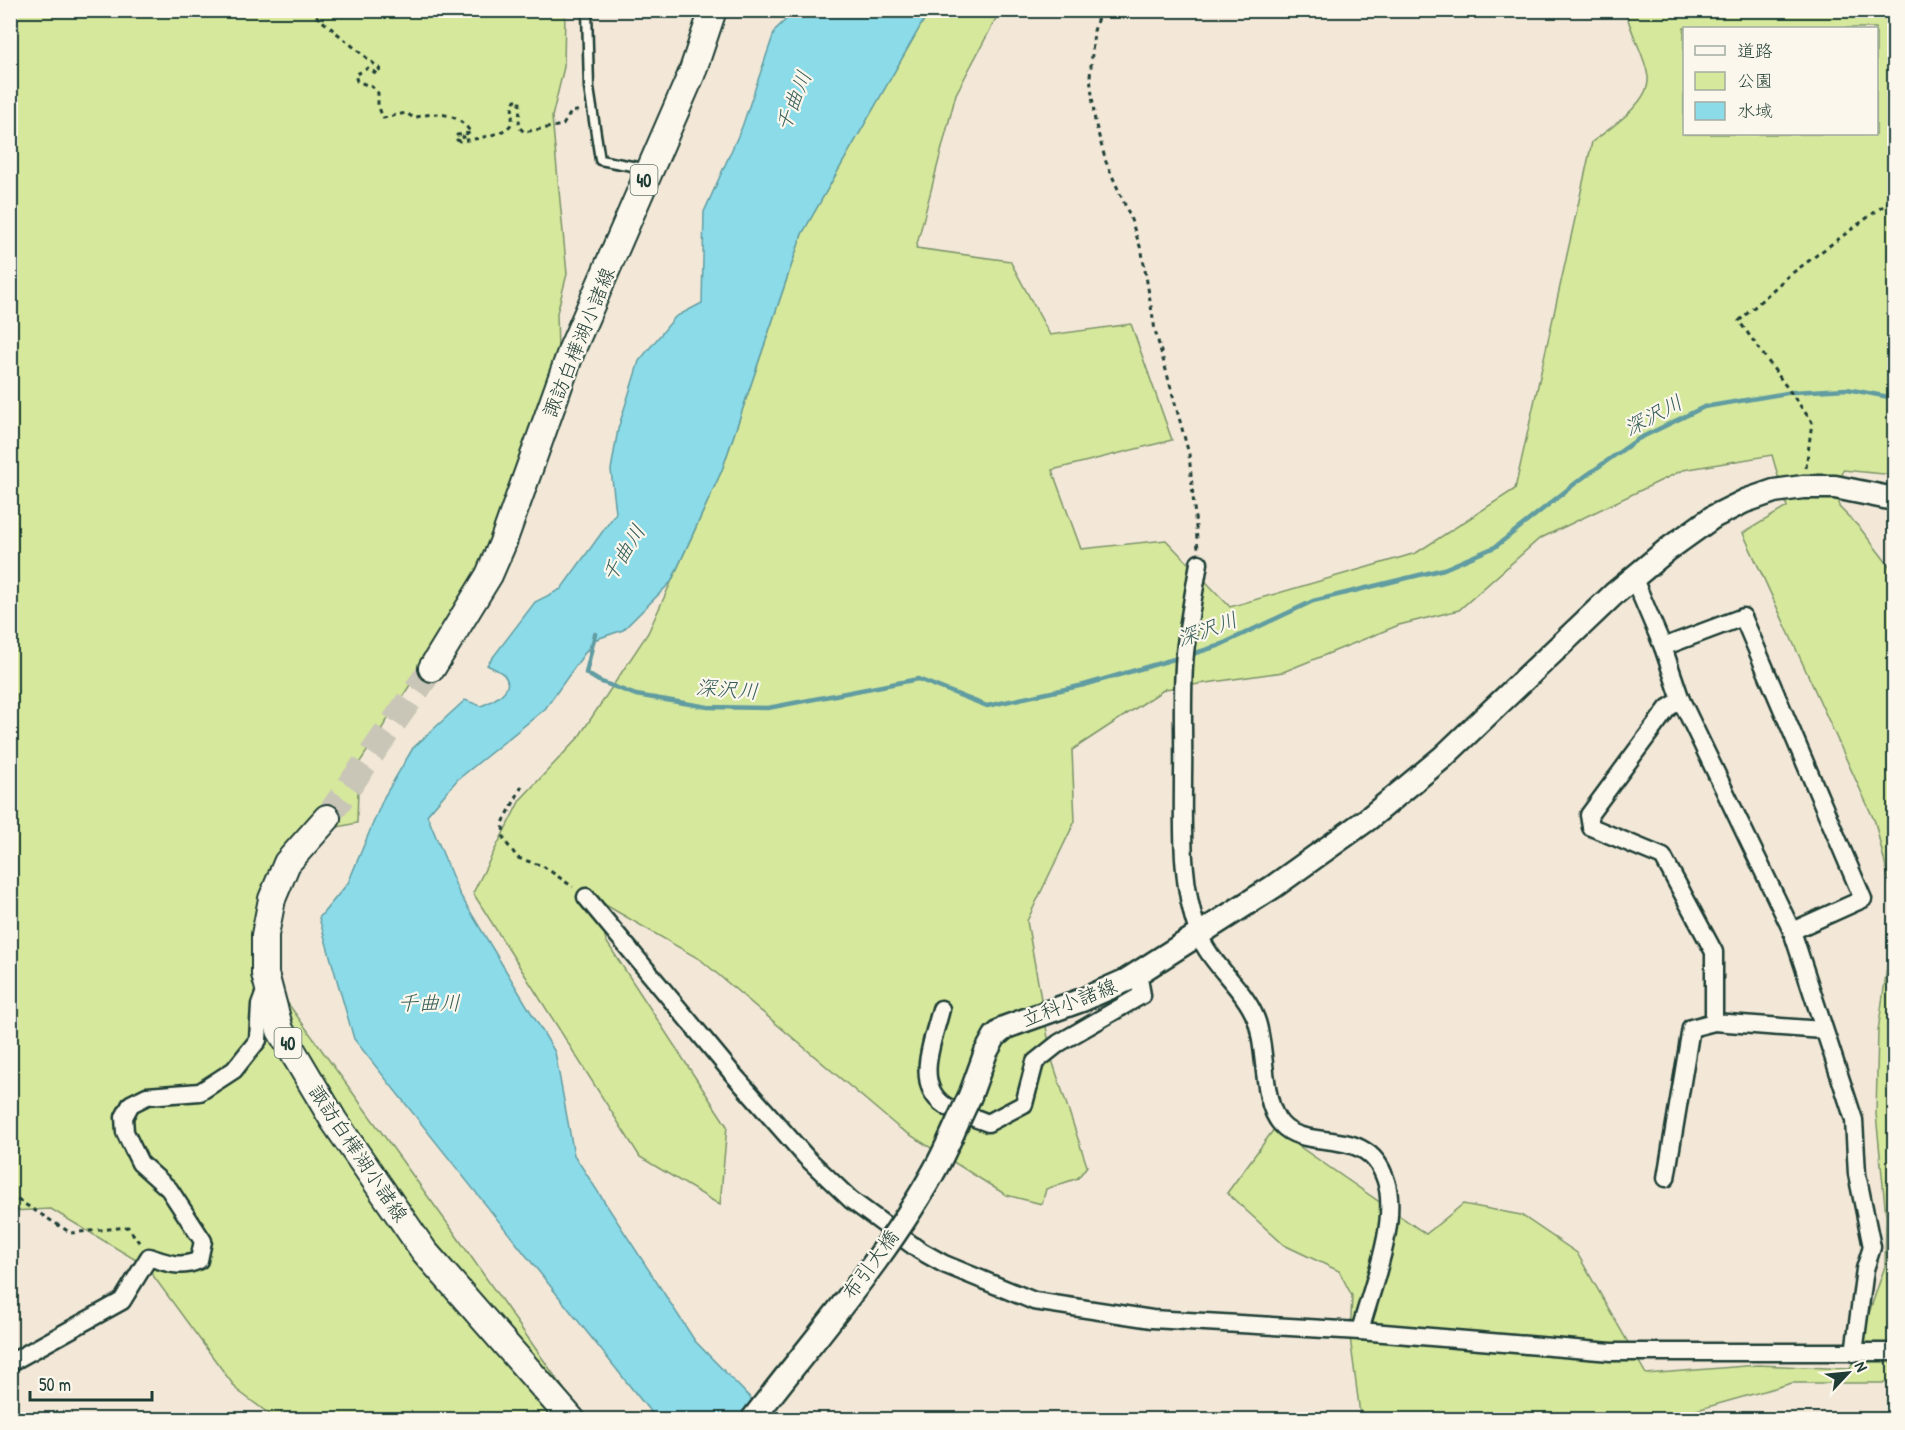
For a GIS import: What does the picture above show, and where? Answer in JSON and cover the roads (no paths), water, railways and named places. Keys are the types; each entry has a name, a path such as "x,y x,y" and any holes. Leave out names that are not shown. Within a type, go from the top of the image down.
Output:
{"main road":[{"name":"諏訪白樺湖小諸線","path":"432,668 489,575 572,349 648,169 692,73 713,10"},
{"name":"諏訪白樺湖小諸線","path":"327,818 287,863 272,899 265,935 267,986 280,1030 328,1111 424,1251 572,1419"}],"street":[{"name":"立科小諸線","path":"970,1096 986,1052 995,1036 1006,1027 1082,1000 1138,973 1273,886 1368,819 1443,757 1614,594 1667,550 1713,517 1745,501 1774,491 1803,487 1835,487 1894,499"},
{"path":"1199,563 1185,653 1182,864 1199,933 1224,976 1250,1006 1256,1019 1270,1094 1281,1124 1297,1135 1346,1142 1364,1150 1377,1162 1386,1180 1390,1207 1387,1230 1360,1331"},
{"path":"1634,579 1663,647 1681,700 1792,931 1854,1120 1857,1174 1872,1247 1865,1269 1854,1353"},
{"path":"1663,647 1743,617 1863,899 1792,931"},
{"path":"1681,700 1668,708 1589,815 1591,827 1663,856 1714,952 1714,1022"},
{"path":"586,897 732,1073 806,1157 851,1200 919,1250 944,1264 1034,1301 1152,1319 1360,1331 1611,1352 1894,1352"},
{"path":"941,1009 926,1076 932,1094 945,1106 988,1123 1024,1104 1035,1062 1059,1044 1142,995 1138,973"},
{"path":"10,1364 122,1300 149,1257 175,1265 188,1266 199,1260 203,1241 169,1189 140,1163 124,1132 124,1117 131,1104 147,1096 200,1092 234,1070 258,1040 260,1005 267,986"},
{"path":"1666,1178 1691,1028 1714,1022 1823,1030"},
{"name":"布引大橋","path":"752,1419 870,1266 906,1215 939,1162 970,1096"}],"lane":[{"path":"586,10 590,88 600,160 648,169"}],"water":[{"name":"千曲川","path":"795,11 929,11 802,234 722,470 671,582 623,630 594,640 545,709 457,780 427,815 459,893 555,1052 574,1155 695,1341 771,1419 656,1419 354,1039 319,918 348,883 384,797 413,748 465,700 481,706 501,695 507,686 507,680 499,671 487,665 535,602 561,589 616,513 611,470 618,429 639,361 675,317 702,303 704,212 742,127 775,30"}],"waterway":[{"name":"深沢川","path":"1189,655 1218,646 1313,601 1444,569 1495,547 1577,482 1638,439 1704,407 1793,392 1847,389 1894,398"},
{"name":"深沢川","path":"595,634 586,673 599,681 636,695 708,707 768,708 918,679 987,706 1084,685 1181,657"}],"tunnel":[{"path":"327,818 432,668"}]}
